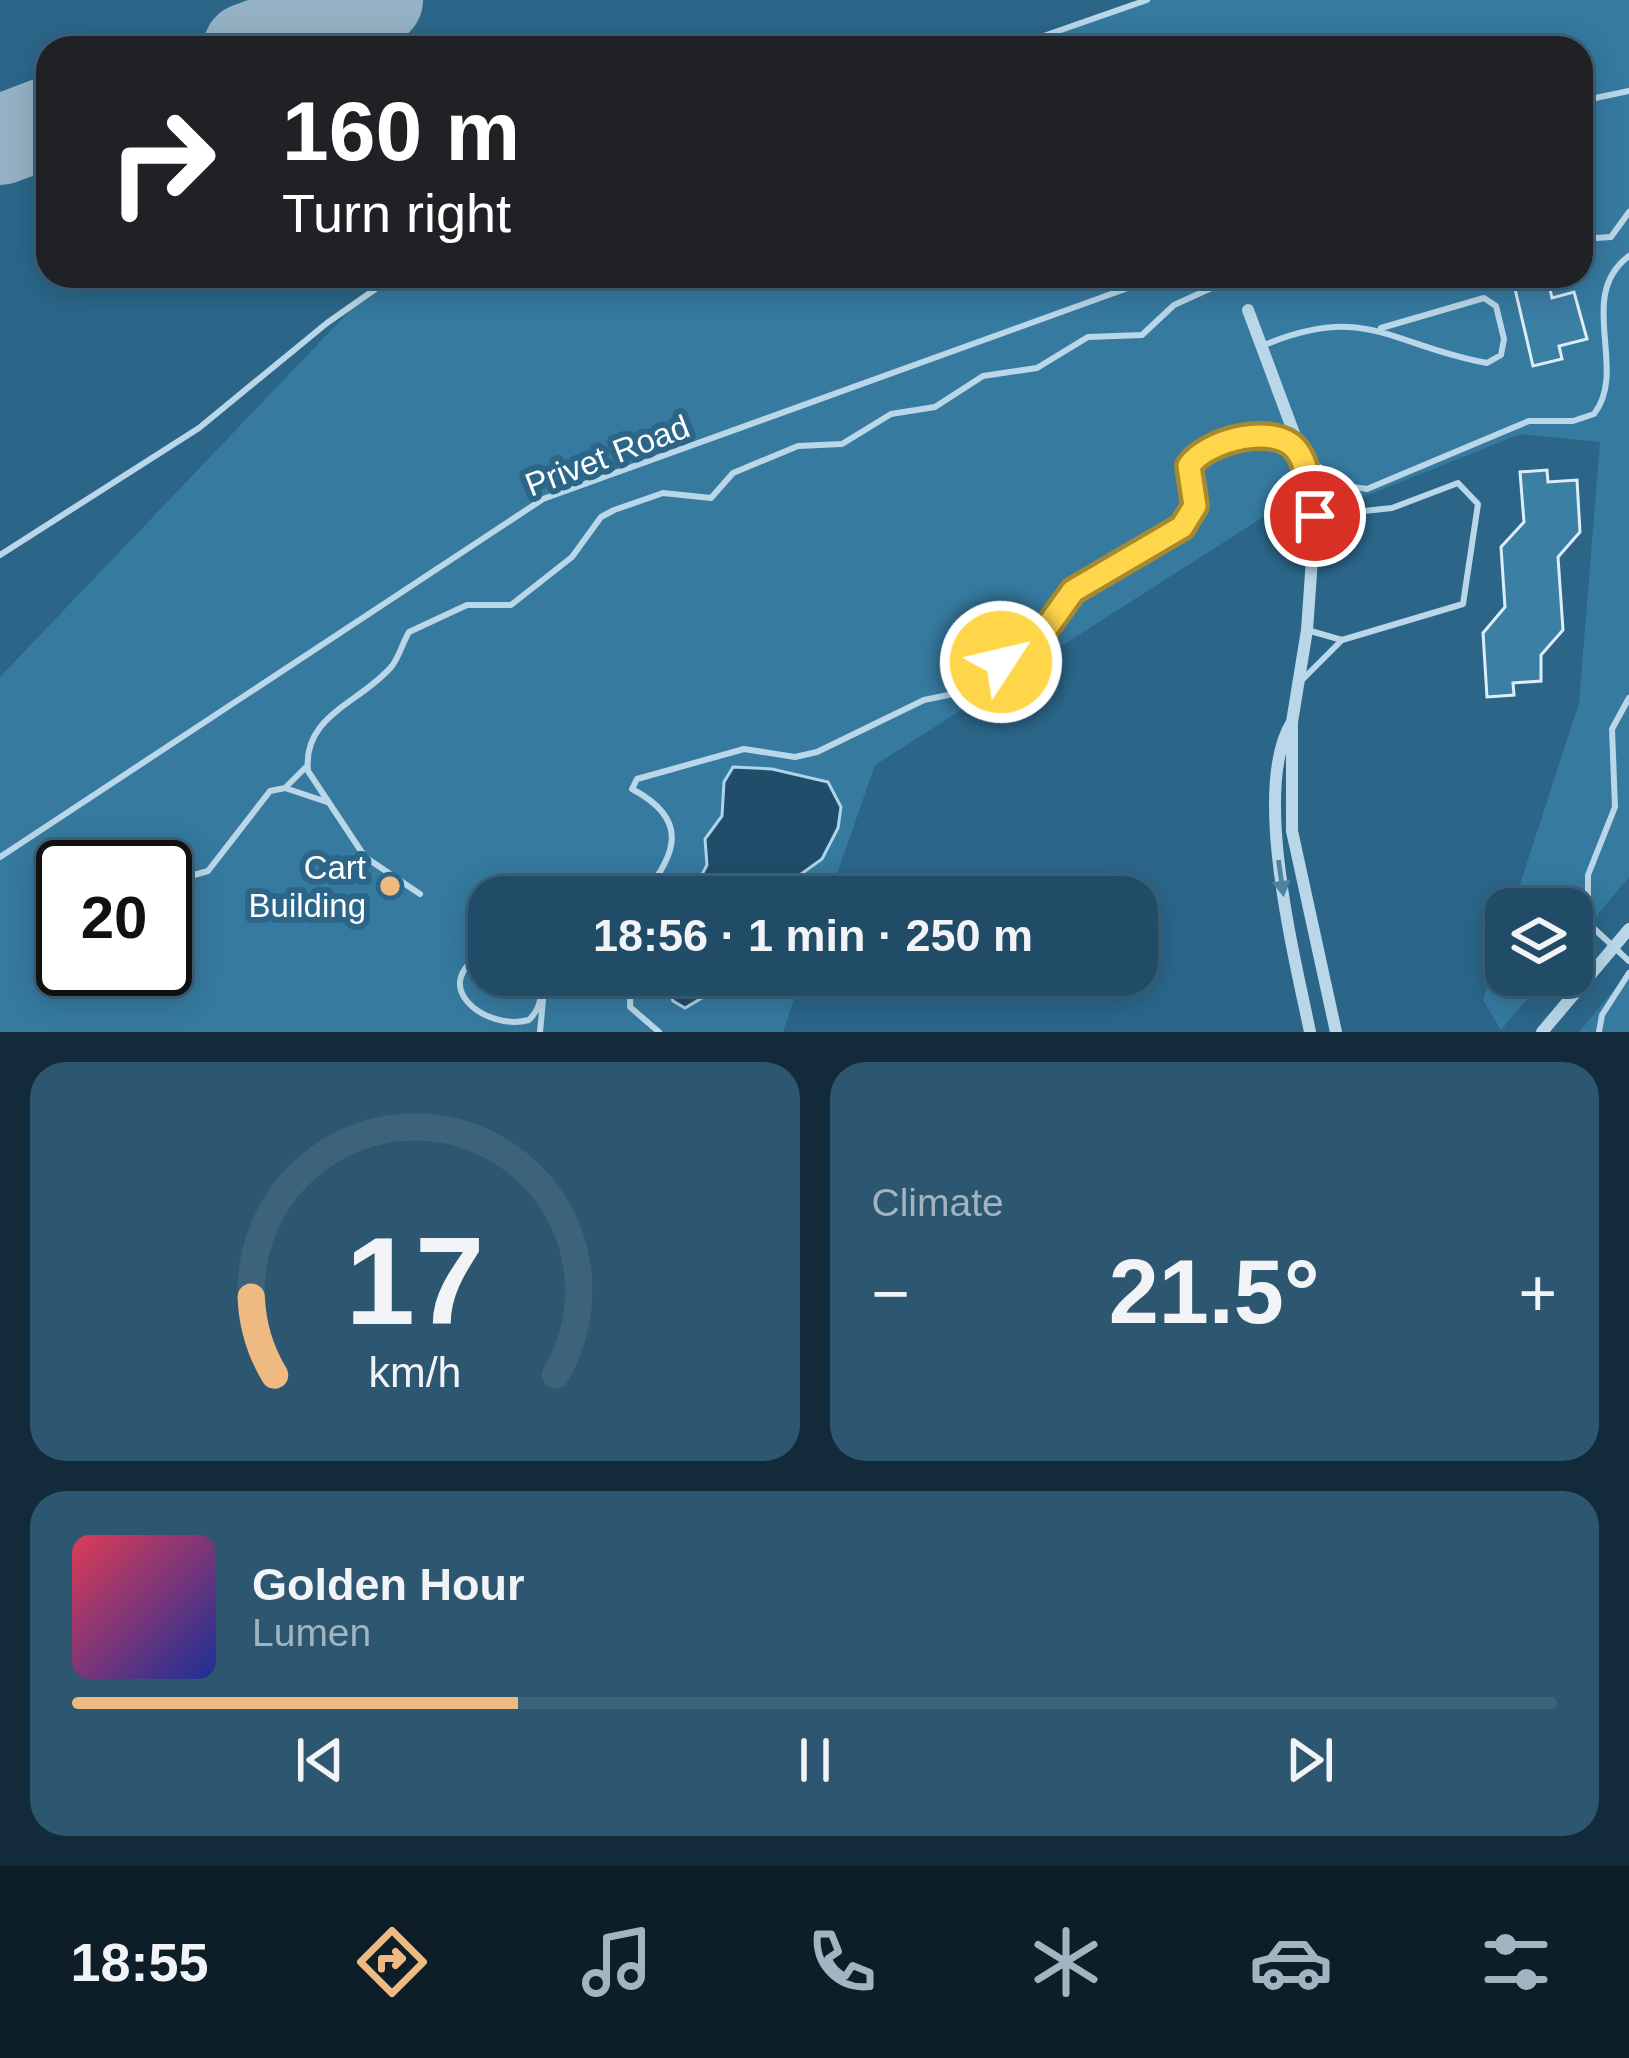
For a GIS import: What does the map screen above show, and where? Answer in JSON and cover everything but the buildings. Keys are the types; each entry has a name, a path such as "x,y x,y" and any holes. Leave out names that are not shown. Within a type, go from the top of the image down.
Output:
{"street":[{"path":"1248,310 1300,452 1315,516 1307,630 1292,722 1292,831 1298,877 1336,1032"},
{"path":"1292,722 1283,736 1277,842 1310,1032"},
{"path":"1542,1032 1583,990 1629,929"}],"lane":[{"path":"1044,36 1147,0"},
{"path":"1593,98 1629,91"},
{"path":"1593,238 1611,237 1629,212"},
{"path":"658,876 664,868 672,831 664,809 632,788 642,775 753,748 806,755 871,729 923,700 982,688 1006,651 1044,634 1073,591 1182,527 1195,506 1189,471 1196,456 1270,434 1346,486 1367,489 1528,422 1573,421 1594,414 1610,382 1604,319 1610,276 1629,256"},
{"path":"0,555 186,437 327,322 377,288"},
{"name":"Privet Road","path":"0,857 543,499 1128,288"},
{"path":"420,894 376,868 307,766 308,740 316,728 394,663 409,632 467,605 511,605 572,556 601,518 614,510 663,493 711,498 733,472 798,446 842,444 891,414 935,407 983,376 1036,368 1088,337 1142,335 1174,305 1212,288"},
{"path":"1262,346 1339,322 1381,328 1487,363 1501,355 1504,339 1496,306 1484,298 1381,328"},
{"path":"1297,688 1342,640 1463,604 1478,504 1458,483 1392,508 1315,516"},
{"path":"1307,630 1342,640"},
{"path":"1629,698 1610,742 1613,818 1586,884 1588,923 1629,961"},
{"path":"285,788 307,766"},
{"path":"192,876 208,872 270,790 285,788 328,803"},
{"path":"468,970 461,981 464,1009 483,1028"},
{"path":"1599,1032 1602,1015 1629,973"},
{"path":"497,1032 524,1025 542,996"},
{"path":"540,1032 542,996"},
{"path":"630,996 630,1007 659,1032"}],"shaded area":[{"path":"1138,0 1629,0 1629,877 1593,920 1593,888 1519,888 1579,703 1600,442 1520,434 1343,505 1293,498 875,765 836,876 468,876 468,996 795,996 783,1032 0,1032 0,677 372,288 1593,288 1593,36 1037,36"},
{"path":"733,767 772,769 828,782 841,807 838,828 822,859 798,876 701,876 707,865 705,839 722,816 724,782"},
{"path":"1629,972 1629,1032 1579,1032"},
{"path":"1485,994 1529,996 1501,1030 1483,1000"},
{"path":"671,996 705,996 685,1008"}],"runway":[{"path":"280,36 378,0"},
{"path":"0,140 36,126"}],"place":[{"name":"Cart Building","path":"390,886"}],"route":[{"path":"1001,662 1010,648 1037,641 1073,591 1182,527 1195,506 1189,466 1202,453 1256,436 1280,437 1300,452 1315,516"}]}
